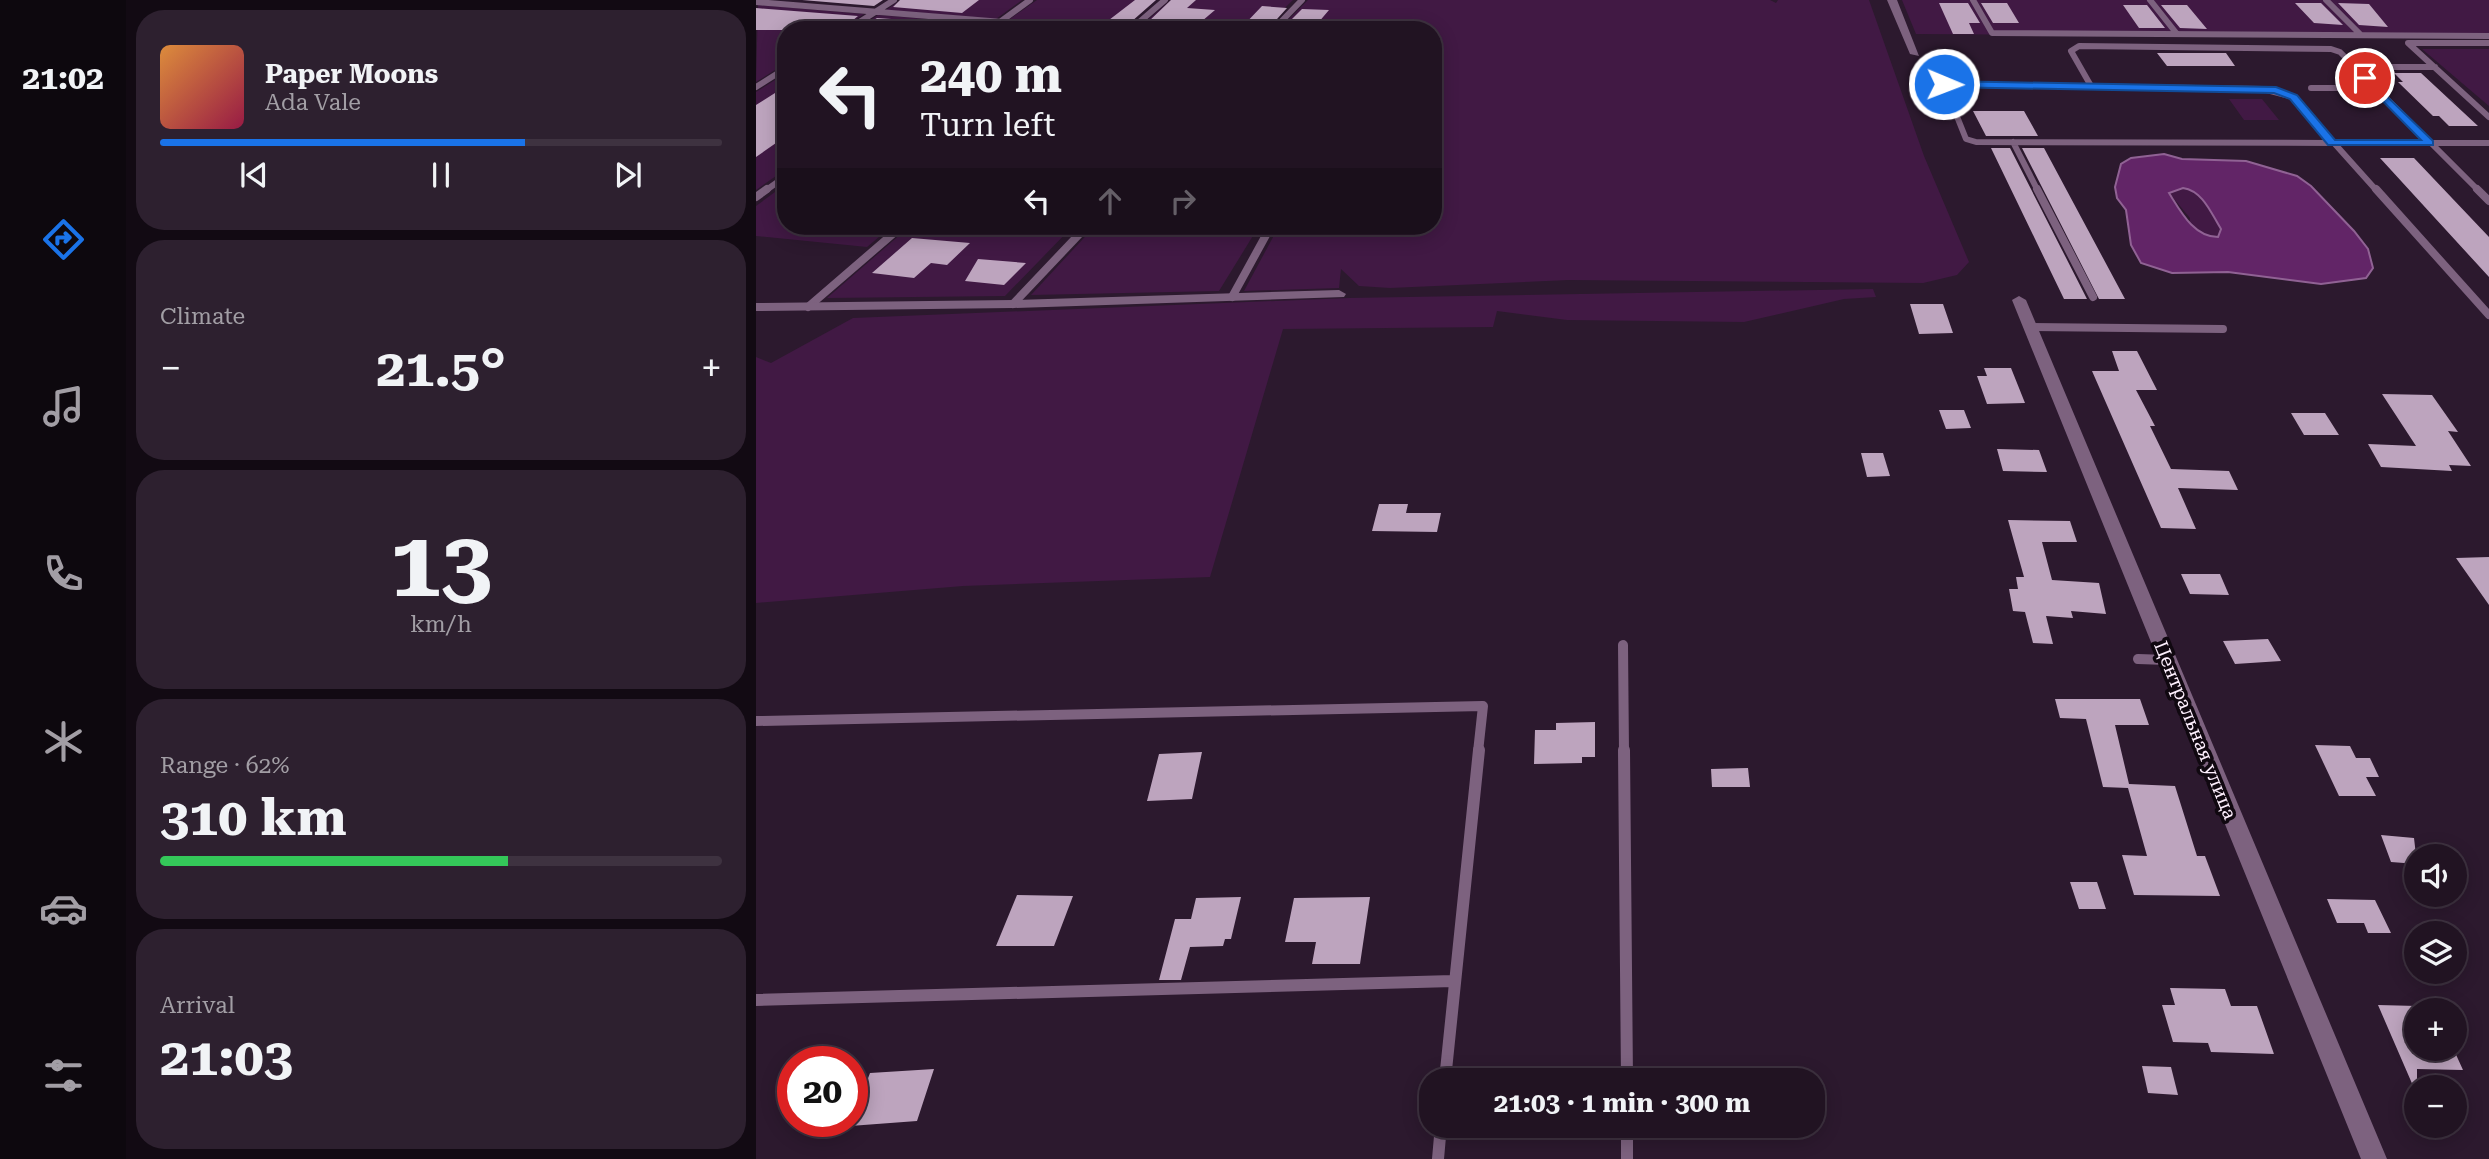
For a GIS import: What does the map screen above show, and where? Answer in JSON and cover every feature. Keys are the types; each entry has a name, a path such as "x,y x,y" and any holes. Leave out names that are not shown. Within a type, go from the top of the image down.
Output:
{"street":[{"path":"1892,0 1916,54"},
{"path":"756,307 1013,304 1339,294"},
{"name":"Центральная улица","path":"2019,300 2374,1159"}],"lane":[{"path":"861,21 894,0"},
{"path":"1001,21 1030,0"},
{"path":"1140,21 1165,0"},
{"path":"1282,21 1302,0"},
{"path":"1973,0 1992,33 2489,36"},
{"path":"2150,0 2177,34"},
{"path":"2326,0 2361,35"},
{"path":"758,1 988,21"},
{"path":"2489,43 2408,43 2489,117"},
{"path":"2091,86 2071,51 2079,46 2331,49 2340,52 2489,201"},
{"path":"2355,67 2435,67"},
{"path":"756,87 777,74"},
{"path":"2489,143 2332,143 2013,142 1966,139 1944,84 2276,90 2294,97 2332,143 2489,315"},
{"path":"2311,88 2376,88"},
{"path":"2013,142 2092,297"},
{"path":"756,197 777,182"},
{"path":"807,307 891,235"},
{"path":"1013,304 1078,235"},
{"path":"1232,298 1266,235"},
{"path":"2030,327 2223,329"},
{"path":"1623,645 1627,1068"},
{"path":"2138,659 2167,660"},
{"path":"756,721 1483,706 1446,1068"},
{"path":"756,1000 1453,981"},
{"path":"1438,1159 1440,1138"},
{"path":"1627,1138 1627,1159"}],"shaded area":[{"path":"901,0 1022,0 996,19 886,10"},
{"path":"1037,0 1156,0 1131,21 1010,19"},
{"path":"1171,0 1293,0 1271,21 1146,21"},
{"path":"1308,0 1770,0 1776,3 1778,0 1869,0 1924,156 1969,262 1957,275 1923,283 1568,280 1390,288 1359,286 1341,269 1339,288 1244,291 1274,235 1442,235 1442,21 1287,21"},
{"path":"1902,0 2489,0 2489,38 1916,34"},
{"path":"758,5 864,14 853,21 777,21 777,69 756,82"},
{"path":"878,15 951,21 869,21"},
{"path":"2422,49 2489,49 2489,106"},
{"path":"777,79 777,175 756,190 756,92"},
{"path":"2229,99 2262,99 2279,120 2244,120"},
{"path":"2164,154 2182,159 2246,161 2297,176 2311,186 2354,231 2368,249 2373,268 2366,278 2321,284 2228,272 2172,273 2141,263 2131,245 2126,210 2117,198 2115,187 2121,164 2131,158","holes":["2183,188 2196,193 2210,210 2221,229 2218,237 2209,236 2195,228 2169,193"]},
{"path":"2183,188 2196,193 2206,204 2221,229 2218,237 2202,234 2190,224 2190,218 2169,193"},
{"path":"777,191 777,235 881,235 867,247 756,236 756,206"},
{"path":"900,235 1064,235 1005,296 827,298"},
{"path":"1087,235 1253,235 1219,291 1031,295"},
{"path":"1873,289 1876,297 1844,299 1744,322 1567,320 1497,311 1493,327 1283,329 1210,577 963,586 756,603 756,357 771,363 853,318 1349,298"}],"building":[{"path":"802,0 883,0 874,6"},
{"path":"900,0 979,0 962,13 893,7"},
{"path":"1135,0 1156,0 1132,21 1109,20"},
{"path":"1171,0 1196,0 1187,8 1215,10 1202,21 1149,21"},
{"path":"1939,3 1968,3 1980,23 1969,23 1974,34 1953,34"},
{"path":"1981,3 2007,3 2019,23 1993,23"},
{"path":"2295,3 2321,3 2343,25 2314,23"},
{"path":"2338,3 2369,4 2388,27 2359,25"},
{"path":"2123,5 2147,5 2165,28 2139,28"},
{"path":"2161,5 2187,5 2207,29 2180,28"},
{"path":"1262,6 1287,8 1275,21 1248,21"},
{"path":"756,8 858,16 852,21 777,21 777,30 756,30"},
{"path":"1302,9 1329,10 1320,21 1290,21"},
{"path":"877,18 920,21 872,21"},
{"path":"2157,53 2226,53 2235,66 2167,66"},
{"path":"2394,73 2421,73 2478,126 2449,126 2439,116 2433,116 2398,82 2403,82"},
{"path":"777,92 777,142 756,157 756,105"},
{"path":"1973,111 2024,111 2038,136 1986,136"},
{"path":"1991,148 2010,148 2087,299 2064,299"},
{"path":"2022,148 2044,148 2125,299 2099,299"},
{"path":"2380,158 2414,158 2489,237 2489,277"},
{"path":"912,238 970,243 947,265 931,263 914,278 872,273"},
{"path":"978,259 1026,263 1004,285 965,281"},
{"path":"1910,304 1943,304 1953,333 1919,334"},
{"path":"2112,351 2137,351 2157,390 2136,390 2155,426 2150,426 2171,469 2229,471 2238,490 2178,488 2196,529 2161,528 2092,371 2119,371"},
{"path":"1984,368 2011,368 2025,403 1987,404 1977,376 1987,376"},
{"path":"2382,394 2432,395 2458,432 2448,431 2471,466 2449,465 2452,471 2381,467 2368,444 2416,446"},
{"path":"1939,410 1964,410 1971,428 1946,429"},
{"path":"2291,413 2325,413 2339,435 2304,435"},
{"path":"1997,449 2039,450 2047,472 2003,471"},
{"path":"1861,453 1883,453 1890,476 1867,477"},
{"path":"1379,504 1408,504 1406,513 1441,513 1437,532 1372,531"},
{"path":"2008,520 2070,521 2077,542 2042,542 2052,580 2099,583 2106,614 2071,611 2073,618 2046,616 2053,644 2033,643 2025,612 2013,611 2009,589 2018,589 2016,577 2024,577"},
{"path":"2489,557 2489,605 2456,558"},
{"path":"2181,574 2220,574 2229,595 2190,594"},
{"path":"2268,639 2281,661 2235,664 2223,641"},
{"path":"2055,699 2140,699 2149,725 2115,725 2129,784 2175,786 2197,856 2205,856 2220,896 2134,895 2122,855 2147,856 2128,788 2103,787 2086,719 2060,718"},
{"path":"1595,722 1595,757 1582,757 1582,763 1534,764 1535,730 1556,730 1556,723"},
{"path":"2315,745 2350,746 2356,758 2370,758 2379,777 2366,777 2376,796 2339,796"},
{"path":"1202,752 1192,799 1147,801 1159,754"},
{"path":"1748,768 1750,787 1712,787 1711,769"},
{"path":"2381,835 2414,838 2415,844 2404,844 2404,863 2391,862"},
{"path":"2070,882 2097,882 2106,909 2079,909"},
{"path":"1017,895 1073,896 1054,946 996,946"},
{"path":"1241,897 1231,939 1225,939 1223,946 1190,947 1181,980 1159,980 1175,919 1191,919 1196,898"},
{"path":"1370,897 1360,964 1312,964 1316,942 1285,942 1294,898"},
{"path":"2327,899 2375,900 2391,933 2368,933 2364,923 2337,923"},
{"path":"2170,988 2225,989 2231,1006 2257,1006 2274,1054 2211,1052 2208,1043 2173,1042 2162,1005 2175,1005"},
{"path":"2378,1005 2404,1006 2404,1061 2459,1061 2463,1070 2417,1069 2417,1075 2408,1075"},
{"path":"2142,1066 2171,1067 2178,1095 2148,1093"},
{"path":"934,1069 917,1121 868,1125 870,1073"}],"route":[{"path":"1944,84 2276,90 2294,97 2332,143 2430,143 2365,78"}]}
